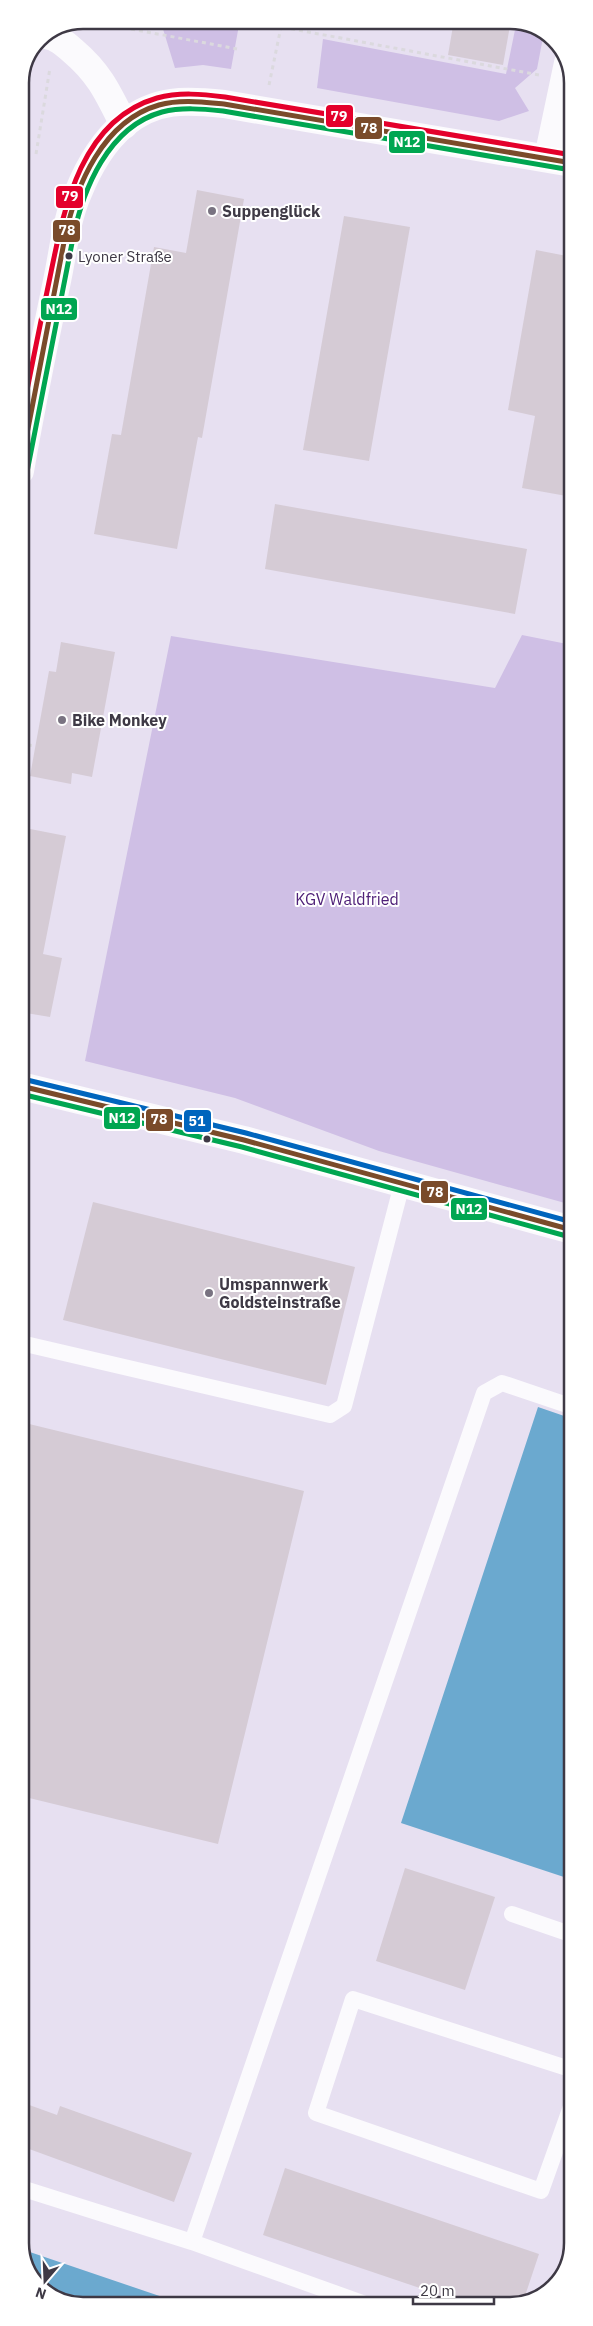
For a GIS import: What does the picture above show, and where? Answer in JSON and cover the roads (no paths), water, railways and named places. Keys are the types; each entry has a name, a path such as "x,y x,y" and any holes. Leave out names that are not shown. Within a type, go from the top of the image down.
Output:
{"main road":[{"path":"55,37 88,63 101,79 124,125"},
{"path":"29,420 77,194 102,148 124,125 156,106 185,100 254,108 560,160 564,112"},
{"path":"29,1088 244,1140 564,1228"}],"lane":[{"path":"29,1345 330,1415 344,1406 402,1184"},
{"path":"192,2242 484,1393 502,1383 564,1404"},
{"path":"512,1914 564,1932"},
{"path":"564,2067 353,1999 316,2113 541,2191 564,2126"},
{"path":"29,2191 192,2242 346,2297"}],"water":[{"path":"538,1407 564,1416 564,1877 401,1823"},
{"path":"30,2252 162,2297 79,2297 62,2293 47,2284 40,2276 33,2264"}],"place":[{"name":"Suppenglück","path":"212,211"},
{"name":"Lyoner Straße","path":"69,256"},
{"name":"Bike Monkey","path":"62,720"},
{"name":"Umspannwerk Goldsteinstraße","path":"209,1293"}],"park label":[{"name":"KGV Waldfried","path":"347,899"}]}
